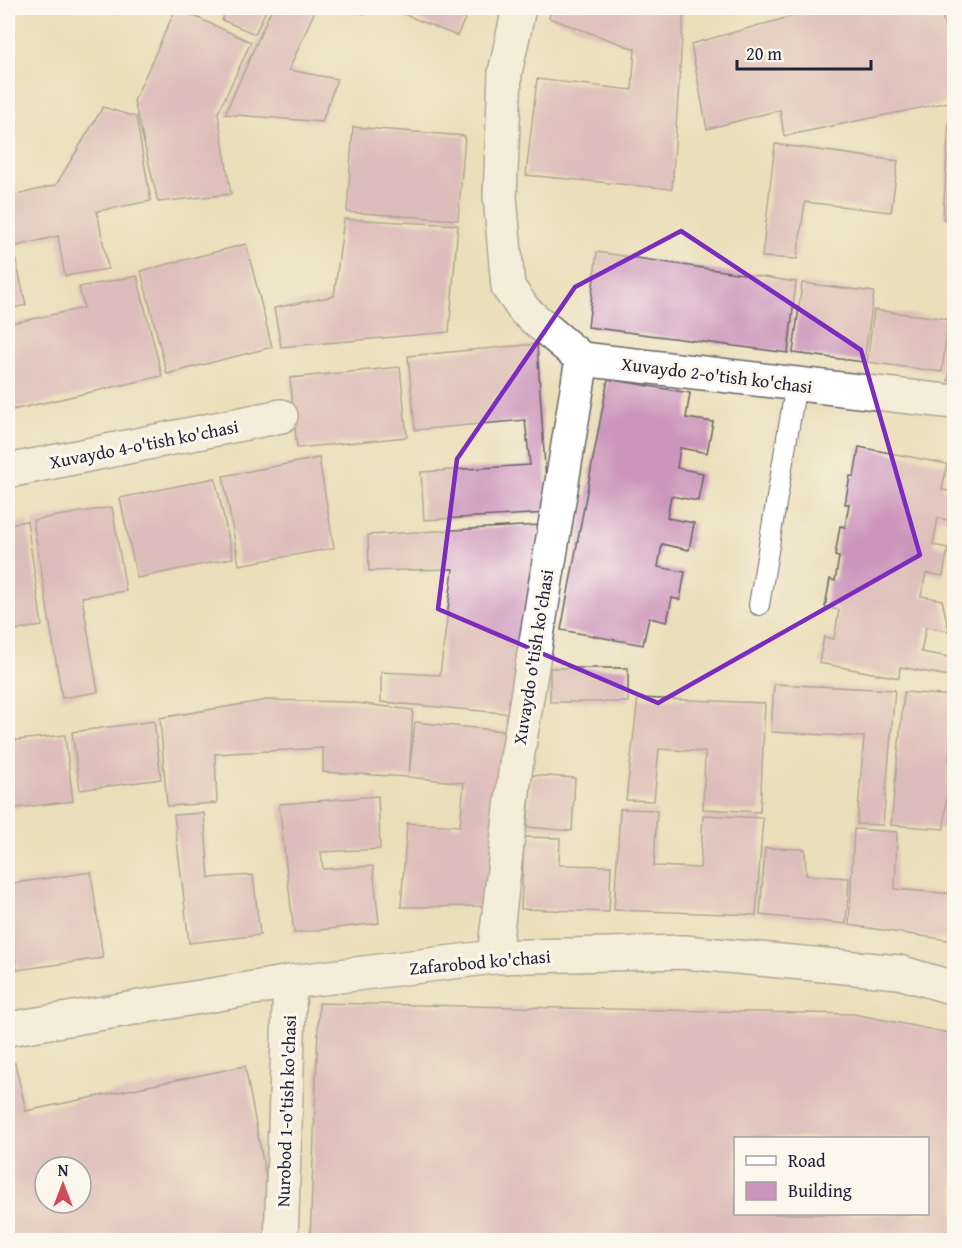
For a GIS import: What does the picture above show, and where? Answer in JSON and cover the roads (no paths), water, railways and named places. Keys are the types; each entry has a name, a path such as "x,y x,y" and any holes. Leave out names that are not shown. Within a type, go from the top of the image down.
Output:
{"street":[{"path":"519,8 505,73 500,197 508,287 525,311 582,359"},
{"name":"Xuvaydo 2-o'tish ko'chasi","path":"582,359 954,402"},
{"name":"Xuvaydo o'tish ko'chasi","path":"495,957 516,765 582,359"},
{"name":"Xuvaydo 4-o'tish ko'chasi","path":"8,471 281,416"},
{"name":"Zafarobod ko'chasi","path":"8,1029 290,982 495,957 684,952 898,972 954,988"},
{"name":"Nurobod 1-o'tish ko'chasi","path":"281,1240 290,982"}],"lane":[{"path":"759,605 796,384"}]}
